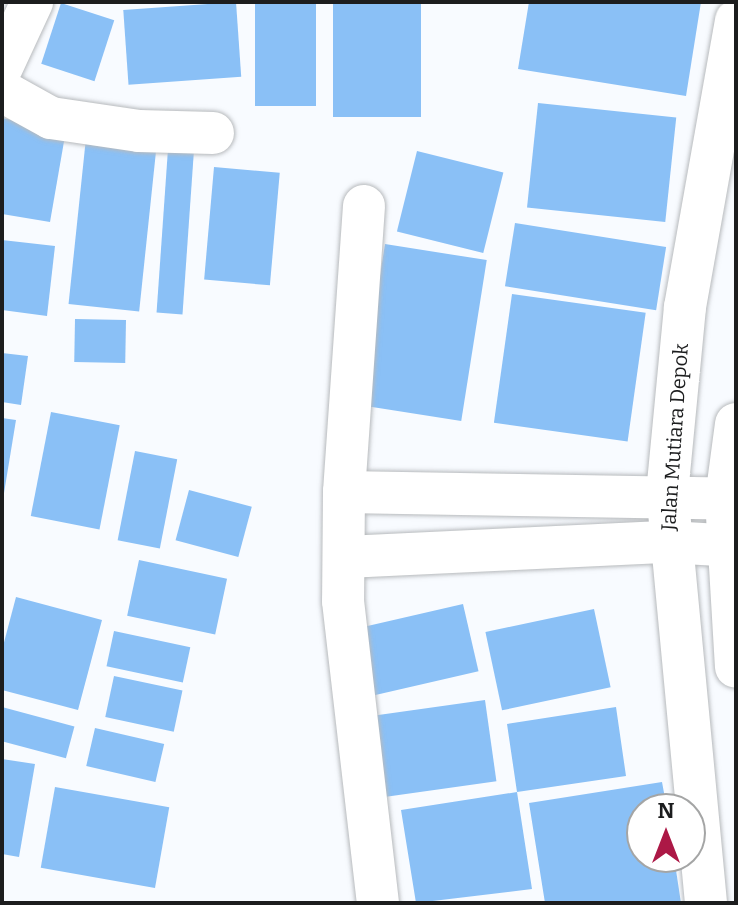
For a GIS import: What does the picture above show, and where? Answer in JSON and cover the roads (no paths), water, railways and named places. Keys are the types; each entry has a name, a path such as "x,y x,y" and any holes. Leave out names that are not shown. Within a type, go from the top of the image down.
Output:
{"street":[{"path":"2,67 32,2"},
{"name":"Jalan Mutiara Depok","path":"706,903 668,542 667,494 685,307 736,21"},
{"path":"2,91 36,113 64,120 213,133"},
{"path":"364,206 344,492 344,638 378,903"},
{"path":"736,424 731,499 736,667"},
{"path":"344,492 667,494 731,499"},
{"path":"346,557 668,542 732,546"}]}
